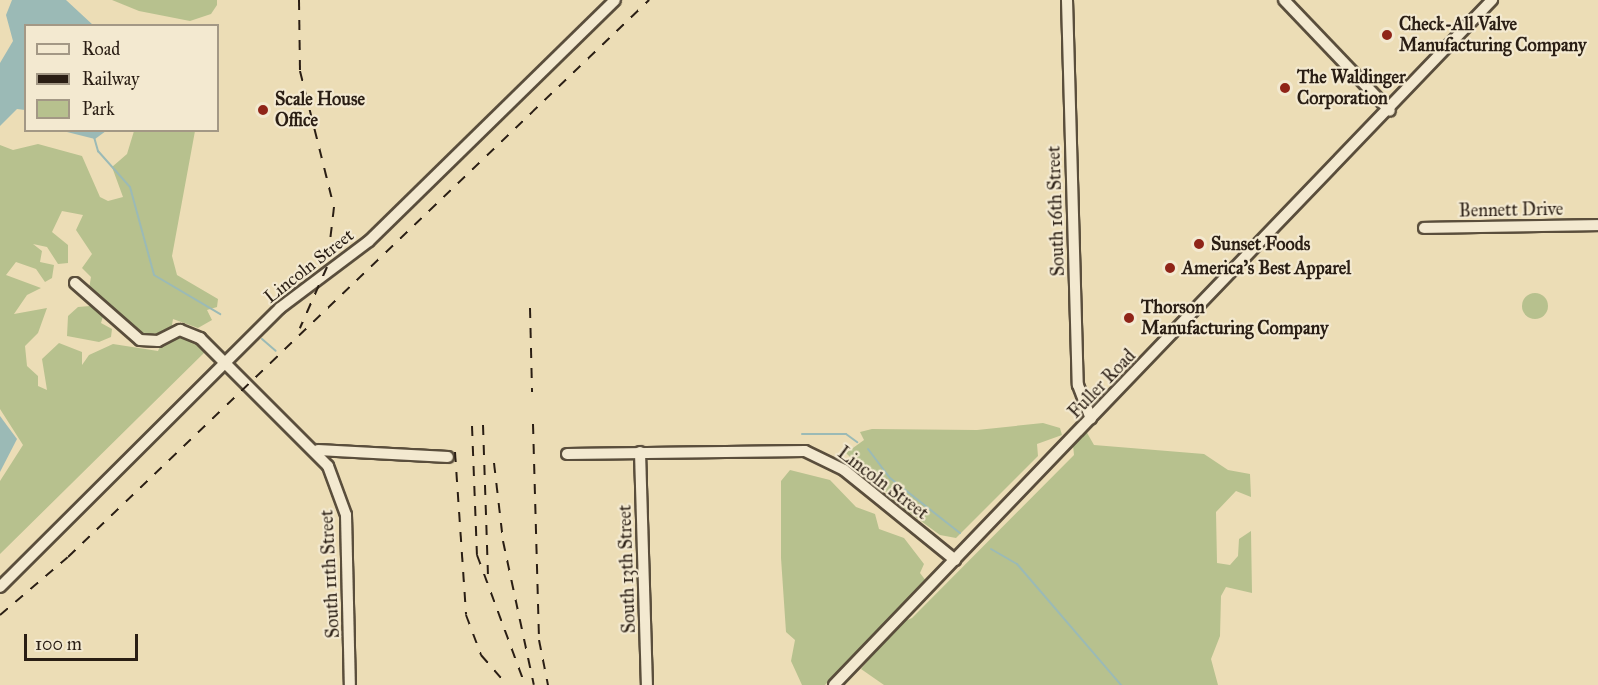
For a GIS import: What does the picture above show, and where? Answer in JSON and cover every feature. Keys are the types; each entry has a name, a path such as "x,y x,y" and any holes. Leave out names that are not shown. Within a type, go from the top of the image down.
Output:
{"street":[{"name":"Lincoln Street","path":"0,587 295,294 369,241 615,0"},
{"name":"South 16th Street","path":"1067,0 1078,385 1091,419"},
{"path":"1284,0 1390,111"},
{"name":"Fuller Road","path":"834,685 1390,111 1492,0"},
{"name":"Bennett Drive","path":"1424,228 1598,225"},
{"name":"South 11th Street","path":"75,283 140,340 190,331 227,362 318,450 335,478 346,516 350,685"},
{"path":"318,450 448,457"},
{"name":"Lincoln Street","path":"567,454 805,451 844,470 955,560"},
{"name":"South 13th Street","path":"640,452 647,685"}],"green space":[{"path":"112,0 217,0 217,5 211,14 190,21 139,11"},
{"path":"134,132 195,132 172,256 177,275 218,299 217,307 207,310 212,320 198,328 173,319 171,331 142,336 89,289 91,277 82,268 92,254 76,230 83,215 62,211 52,232 68,245 68,263 58,264 47,247 33,244 42,251 40,262 54,265 52,278 45,282 36,269 16,262 6,275 41,288 27,295 14,314 47,308 38,333 25,346 27,366 38,376 38,386 47,390 42,359 59,343 82,352 82,365 89,355 113,344 158,351 161,344 181,333 209,348 0,554 0,481 23,445 0,409 0,145 13,150 38,144 82,156 100,197 108,201 123,197 112,167 127,154"},
{"path":"1535,293 1544,297 1548,306 1544,315 1535,319 1526,315 1522,306 1526,297"},
{"path":"90,306 104,313 101,323 112,329 111,337 99,342 67,336 68,316 78,307"},
{"path":"1043,423 1060,428 1062,435 1037,444 1038,456 956,538 940,535 899,505 846,453 864,440 860,432 872,429 977,430"},
{"path":"1086,431 1094,445 1204,454 1228,470 1250,474 1251,497 1236,491 1216,512 1217,563 1230,565 1238,556 1239,539 1251,531 1252,593 1226,587 1221,596 1220,636 1211,659 1218,685 884,685 861,669 898,624 912,618 1074,455 1073,445"},
{"path":"790,470 830,480 856,507 875,514 879,529 904,538 924,564 920,573 926,581 825,685 802,685 791,661 795,640 786,632 781,558 781,481"}],"water":[{"path":"12,0 66,0 92,24 24,24 24,110 17,109 0,126 0,63 13,41 6,15"},
{"path":"67,132 105,132 95,139"},
{"path":"0,416 17,439 0,472"}],"waterway":[{"path":"94,137 98,151 130,187 154,275 220,314"},
{"path":"262,339 276,351"},
{"path":"802,434 846,434 857,442"},
{"path":"868,449 890,478 960,533"},
{"path":"991,549 1017,564 1121,685"}],"railway":[{"path":"299,0 300,71 334,207 327,267 300,328"},
{"path":"0,615 68,557 649,0"},
{"path":"530,308 532,392"},
{"path":"533,424 539,640 548,685"},
{"path":"483,425 488,574"},
{"path":"472,426 477,555 525,685"},
{"path":"455,452 466,615 481,655 507,685"},
{"path":"494,463 503,541 534,685"}],"place":[{"name":"Check-All Valve Manufacturing Company","path":"1387,35"},
{"name":"The Waldinger Corporation","path":"1285,88"},
{"name":"Scale House Office","path":"263,110"},
{"name":"Sunset Foods","path":"1199,244"},
{"name":"America's Best Apparel","path":"1170,268"},
{"name":"Thorson Manufacturing Company","path":"1129,318"}]}
